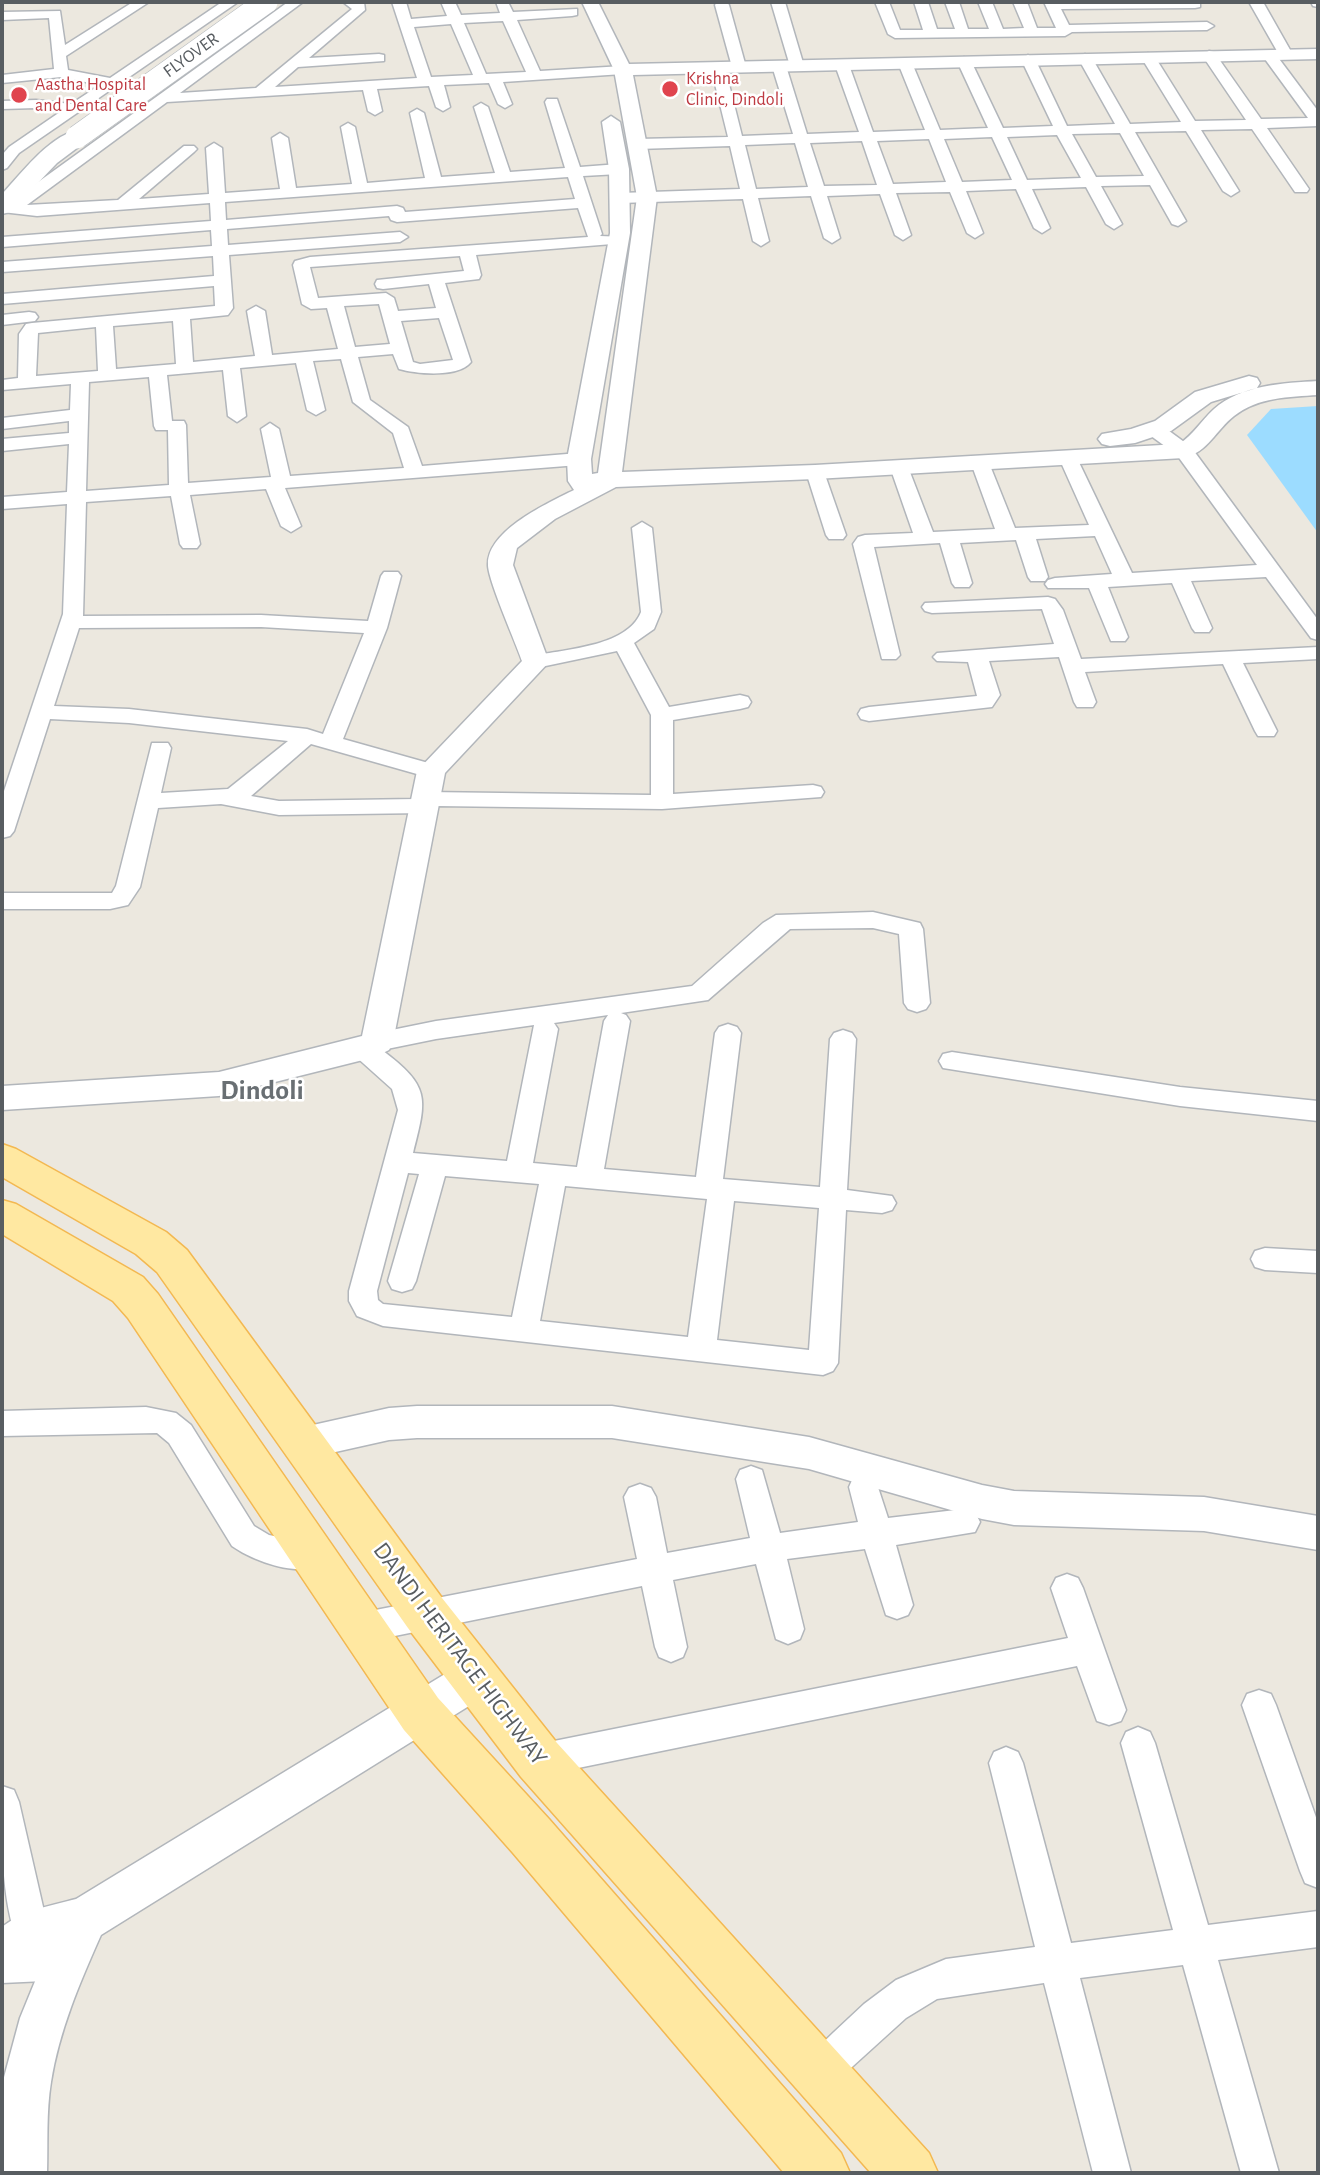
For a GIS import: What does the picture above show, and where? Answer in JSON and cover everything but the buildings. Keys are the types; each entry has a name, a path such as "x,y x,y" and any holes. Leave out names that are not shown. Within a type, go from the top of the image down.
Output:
{"main road":[{"name":"FLYOVER","path":"70,135 244,2"},
{"name":"FLYOVER","path":"34,152 70,135 265,2"},
{"path":"6,208 34,152"},
{"path":"2,167 34,152"},
{"name":"DANDI HERITAGE HIGHWAY","path":"2,1158 151,1243 172,1261 425,1613 478,1677 540,1760 909,2173"},
{"path":"2,1215 128,1289 143,1306 421,1714 531,1836 821,2173"}],"street":[{"path":"59,55 142,2"},
{"path":"2,141 34,152 74,109 231,2"},
{"path":"6,208 166,98 296,2"},
{"path":"295,63 346,43 359,7 350,2"},
{"path":"399,2 430,82 443,107"},
{"path":"448,2 488,78 505,104"},
{"path":"501,2 535,75"},
{"path":"536,662 500,565 505,545 546,514 591,474 647,197 623,70 590,2"},
{"path":"778,2 801,138 832,239"},
{"path":"882,2 893,33 1065,32 1057,3 1195,3 1207,26 1216,55 1257,124 1301,189"},
{"path":"921,2 931,33"},
{"path":"952,2 982,33 993,60"},
{"path":"982,33 985,2"},
{"path":"1020,2 1032,32"},
{"path":"638,144 1318,121 1277,55 1256,2"},
{"path":"722,5 739,67"},
{"path":"406,23 508,17 569,7 601,71 619,169 620,236 591,474"},
{"path":"2,16 53,13 61,73"},
{"path":"1073,28 1207,26"},
{"path":"260,92 295,63 346,43 379,58"},
{"path":"169,44 225,52"},
{"path":"166,98 535,75 561,80 601,71 623,70 1318,54"},
{"path":"1148,57 1231,191"},
{"path":"1085,58 1178,221"},
{"path":"1028,60 1062,130 1114,224"},
{"path":"964,61 1042,228"},
{"path":"905,63 975,233"},
{"path":"842,65 903,235"},
{"path":"718,68 761,241"},
{"path":"2,79 61,73 112,83"},
{"path":"369,85 375,111"},
{"path":"552,102 594,234"},
{"path":"2,105 36,104 74,109"},
{"path":"481,107 503,177"},
{"path":"417,113 434,182"},
{"path":"348,127 360,187"},
{"path":"280,138 289,193"},
{"path":"27,382 28,334 32,328 222,311 224,308 214,148"},
{"path":"123,204 189,149"},
{"path":"6,208 37,211 619,169"},
{"path":"620,198 1155,180"},
{"path":"393,186 400,237 402,244 410,246 594,234 620,236"},
{"path":"2,242 219,225 586,202"},
{"path":"466,250 474,274 309,303 301,265 310,262 620,236"},
{"path":"2,267 400,237"},
{"path":"376,257 405,365 409,368 458,365 462,362 436,280"},
{"path":"2,299 222,280"},
{"path":"335,306 362,402 401,431 415,474"},
{"path":"256,311 264,359"},
{"path":"392,317 446,312"},
{"path":"181,316 185,367"},
{"path":"2,320 29,317"},
{"path":"104,321 107,374"},
{"path":"2,384 391,349"},
{"path":"303,356 316,410"},
{"path":"231,363 237,416"},
{"path":"157,369 170,426 190,544"},
{"path":"591,474 1070,443 1135,436 1163,426 1203,397 1233,386 1266,379 1318,375"},
{"path":"2,831 72,622 75,605 80,377"},
{"path":"2,503 179,488 415,474 815,472 1184,451 1193,447 1225,411 1246,399 1275,392 1318,388"},
{"path":"2,423 79,415"},
{"path":"270,429 277,482 291,526"},
{"path":"1154,429 1184,451 1318,634"},
{"path":"2,445 78,438"},
{"path":"1068,458 1125,580"},
{"path":"980,463 1015,534 1046,581 1096,582 1273,570"},
{"path":"899,467 925,538"},
{"path":"815,472 836,535"},
{"path":"370,1046 428,792 536,662 623,642 647,625 651,618 642,528"},
{"path":"889,655 863,544 869,540 1102,530"},
{"path":"947,537 962,583"},
{"path":"331,741 377,628 391,576"},
{"path":"1179,576 1202,628"},
{"path":"1096,582 1118,638"},
{"path":"932,607 1048,603 1053,610 1085,702"},
{"path":"72,622 261,621 377,628"},
{"path":"623,642 662,715 662,802"},
{"path":"944,657 977,655 1230,658 1318,653"},
{"path":"869,714 984,702 989,695 977,655"},
{"path":"1230,658 1266,731"},
{"path":"662,715 740,702"},
{"path":"42,712 129,716 307,736 331,741 428,792"},
{"path":"226,798 246,789 307,736"},
{"path":"2,901 120,899 128,887 160,748"},
{"path":"149,801 226,798 279,808 428,792 662,802 813,792"},
{"path":"2,1098 219,1084 436,1030 699,994 772,929 785,921 873,920 911,929 917,1003"},
{"path":"589,1178 617,1021"},
{"path":"517,1172 545,1029"},
{"path":"702,1350 728,1033"},
{"path":"370,1046 409,1092 411,1110 363,1291 362,1303 368,1311 383,1315 823,1363 843,1039"},
{"path":"952,1061 1231,1104 1318,1111"},
{"path":"397,1162 882,1203"},
{"path":"402,1281 435,1165"},
{"path":"524,1331 554,1175"},
{"path":"1265,1259 1318,1262"},
{"path":"2,1424 146,1419 164,1422 180,1434 243,1536 253,1544 265,1548 312,1556"},
{"path":"304,1443 363,1429 408,1423 612,1423 809,1453 982,1502 1014,1508 1204,1514 1318,1533"},
{"path":"751,1479 789,1629"},
{"path":"864,1487 897,1605"},
{"path":"640,1497 671,1647"},
{"path":"360,1628 425,1613 769,1548 964,1522"},
{"path":"1067,1588 1109,1710"},
{"path":"540,1760 1088,1649"},
{"path":"11,1951 85,1919 478,1677"},
{"path":"1259,1705 1318,1871"},
{"path":"1138,1743 1260,2173"},
{"path":"1006,1763 1112,2173"},
{"path":"2,1802 11,1951"},
{"path":"22,2173 27,2084 49,1998 85,1919"},
{"path":"818,2073 894,2004 924,1983 946,1977 1318,1928"},
{"path":"11,1951 65,1962"}],"water":[{"path":"1318,406 1318,533 1247,435 1271,409"}],"place":[{"name":"Krishna Clinic, Dindoli","path":"670,89"},
{"name":"Aastha Hospital and Dental Care","path":"19,95"}],"district":[{"name":"Dindoli","path":"262,1091"}]}
